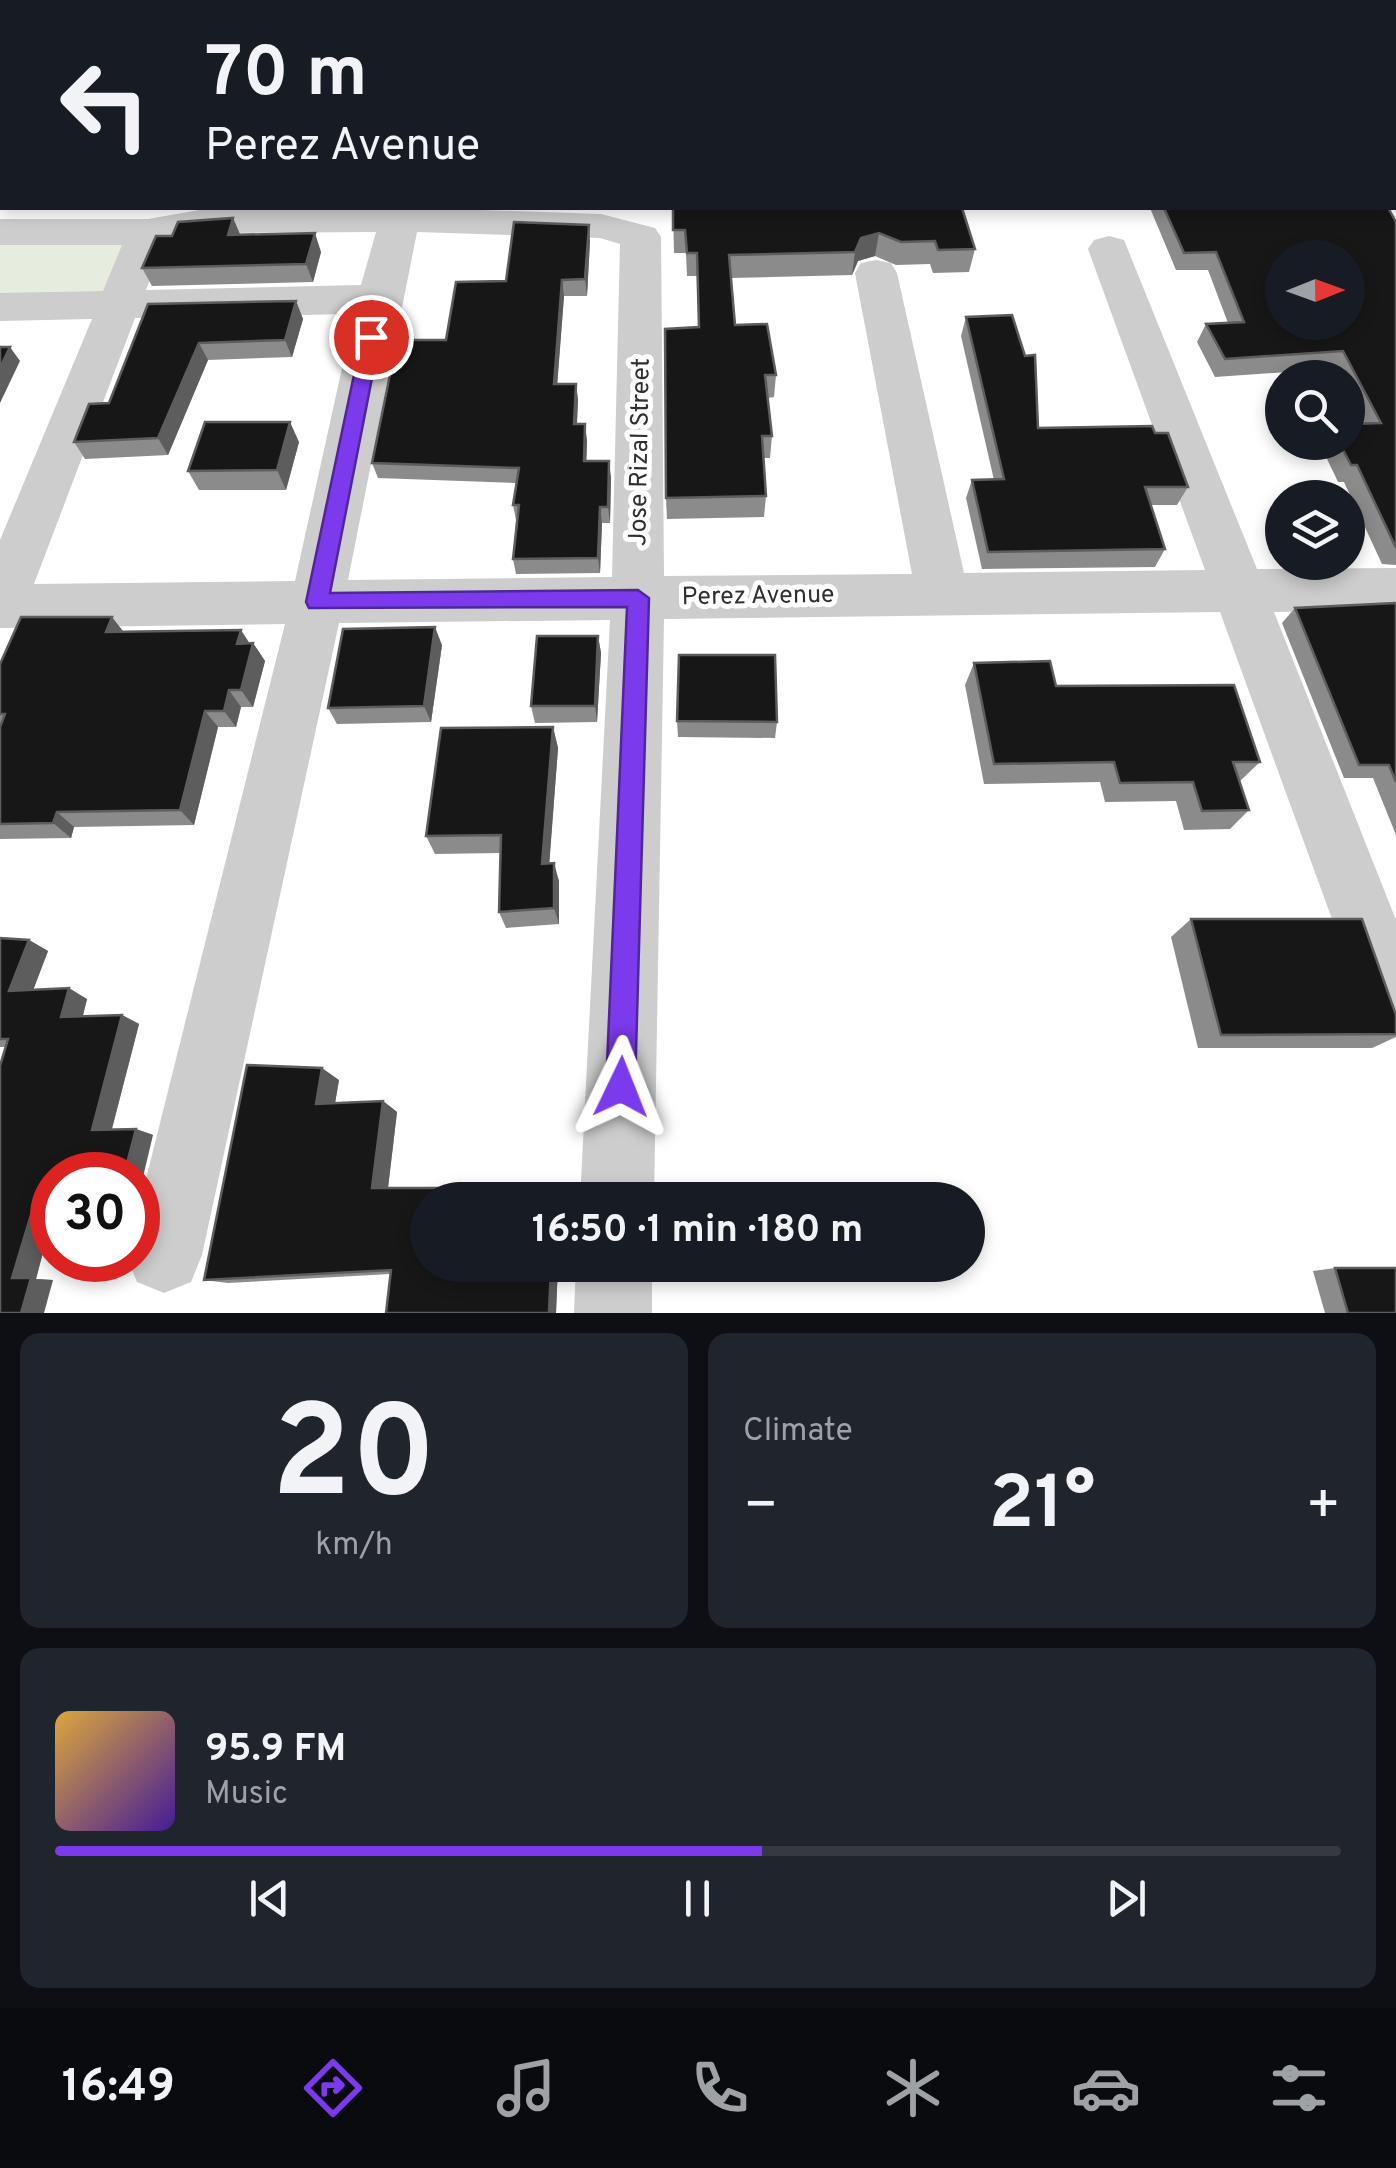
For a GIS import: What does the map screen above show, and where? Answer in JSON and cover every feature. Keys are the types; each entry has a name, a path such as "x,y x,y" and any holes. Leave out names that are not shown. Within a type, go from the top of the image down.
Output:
{"street":[{"path":"0,232 148,232 205,221 400,218 379,299 317,602 164,1255"},
{"name":"Jose Rizal Street","path":"400,218 601,226 624,229 644,243 638,598 618,1182"},
{"path":"0,605 116,304 148,232"},
{"path":"1109,249 1396,1004"},
{"path":"876,273 943,595"},
{"path":"0,307 379,299"},
{"name":"Perez Avenue","path":"0,605 1396,589"},
{"path":"613,1313 614,1282"}],"green space":[{"path":"0,241 128,242 102,295 0,295"}],"building":[{"path":"673,210 963,210 975,249 938,250 935,241 901,242 879,233 861,238 855,252 729,255 735,325 767,324 776,375 765,375 772,436 762,436 766,496 666,498 665,329 699,327 697,253 687,253 685,230 673,230"},
{"path":"1165,210 1389,210 1396,222 1396,548 1357,465 1351,465 1348,460 1365,460 1365,423 1381,423 1365,393 1365,360 1348,360 1343,351 1225,359 1206,324 1244,322 1216,252 1184,253"},
{"path":"233,218 228,235 315,233 306,264 142,268 156,236 172,236 178,222"},
{"path":"514,222 589,225 585,279 562,280 554,384 576,384 574,424 585,424 584,461 609,461 608,507 600,507 598,558 513,559 519,505 513,505 519,468 372,463 397,340 446,340 456,282 506,281"},
{"path":"296,301 285,340 199,343 158,438 74,442 89,404 109,403 148,304"},
{"path":"1012,315 1025,356 1035,355 1038,428 1152,426 1155,433 1168,433 1188,487 1145,487 1165,549 988,552 972,480 1004,479 966,317"},
{"path":"0,347 10,347 0,368"},
{"path":"205,422 290,422 277,470 188,471"},
{"path":"1396,603 1396,782 1389,765 1359,765 1295,608"},
{"path":"21,617 112,617 106,632 241,630 237,644 253,643 241,690 229,690 224,711 205,711 180,810 57,812 53,823 0,824 0,727 5,714 0,714 0,664"},
{"path":"435,627 424,706 328,708 343,629"},
{"path":"537,636 598,636 595,706 531,706"},
{"path":"679,655 775,655 777,722 677,721"},
{"path":"1050,661 1056,686 1234,685 1260,762 1233,762 1249,810 1202,811 1193,782 1120,783 1114,762 994,764 974,663"},
{"path":"553,727 542,864 554,863 554,908 499,912 501,835 426,836 441,728"},
{"path":"1191,919 1362,919 1396,1015 1396,1034 1221,1035"},
{"path":"0,938 29,940 9,991 69,988 61,1017 122,1015 92,1130 136,1129 130,1152 30,1152 30,1218 12,1278 30,1278 21,1313 0,1313 0,1066 8,1039 0,1039"},
{"path":"247,1065 322,1068 316,1104 383,1101 372,1188 410,1188 410,1282 550,1282 549,1313 386,1313 391,1270 204,1280"},
{"path":"1335,1268 1396,1268 1396,1313 1348,1313"}],"route":[{"path":"371,337 317,602 638,598 621,1087"}]}
